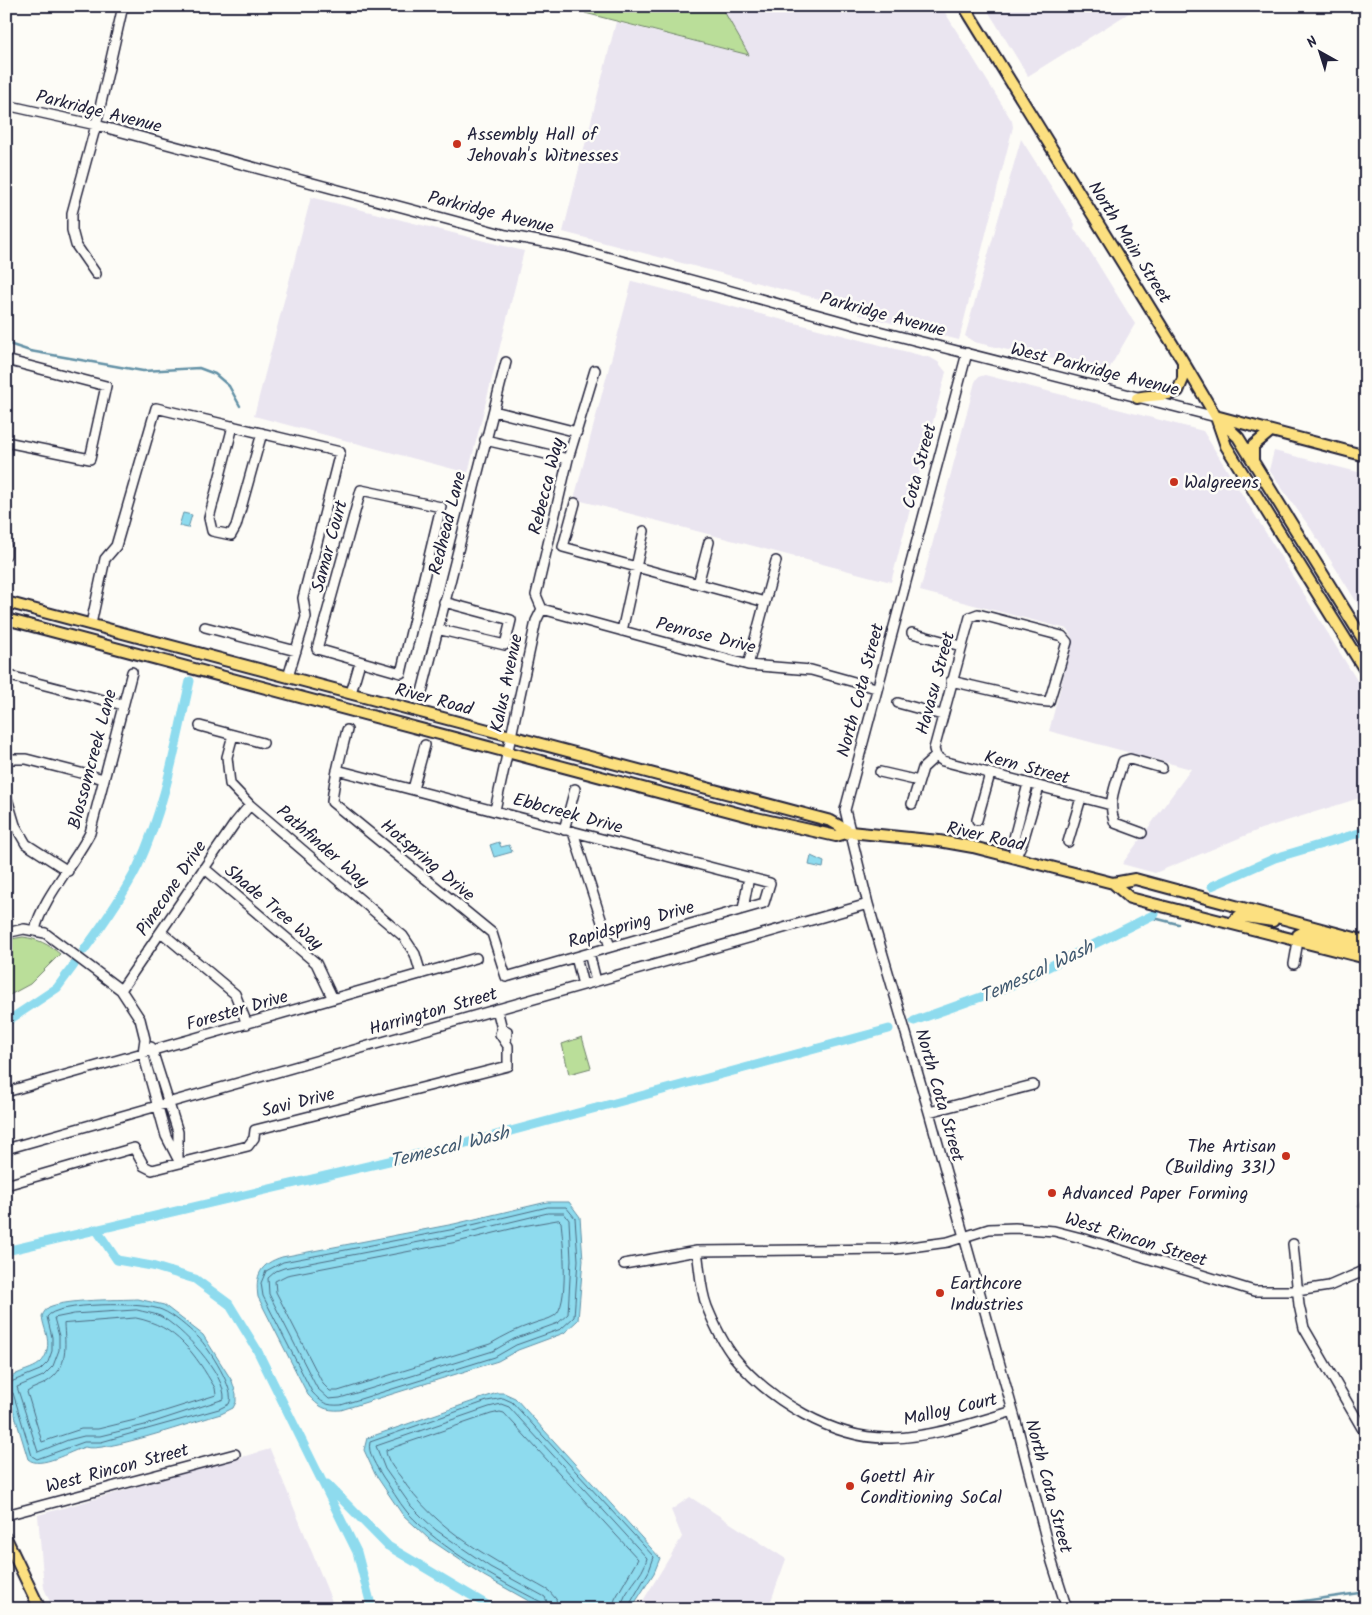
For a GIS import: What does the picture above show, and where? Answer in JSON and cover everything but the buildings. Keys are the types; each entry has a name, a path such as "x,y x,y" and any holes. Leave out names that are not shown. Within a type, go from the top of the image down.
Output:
{"main road":[{"name":"North Main Street","path":"964,6 1183,361 1216,416 1226,446 1366,672"},
{"path":"1137,398 1152,394 1170,395 1178,391 1183,379 1183,361"},
{"name":"North Main Street","path":"1216,416 1238,437 1366,644"},
{"path":"1216,416 1366,456"},
{"path":"1253,461 1253,446 1271,431"},
{"name":"River Road","path":"6,602 831,821 850,832"},
{"name":"River Road","path":"6,619 752,817 836,836 850,832 939,841 1014,858 1112,884 1130,898 1232,922 1366,958"},
{"name":"River Road","path":"1112,884 1135,879 1366,941"},
{"path":"1232,922 1239,916 1266,921 1281,919"},
{"path":"1298,941 1298,935 1302,933 1366,949"},
{"path":"6,1538 40,1609"}],"street":[{"path":"96,274 76,245 72,230 72,213 96,125 123,6"},
{"name":"Parkridge Avenue","path":"6,105 96,125 506,235 570,247 859,326 967,352"},
{"name":"West Parkridge Avenue","path":"967,352 1137,398 1216,416"},
{"name":"Cota Street","path":"902,589 967,352"},
{"path":"6,360 106,386 90,459 6,442"},
{"name":"Redhead Lane","path":"422,692 506,362"},
{"name":"Rebecca Way","path":"542,609 536,595 568,459 595,370"},
{"path":"91,624 105,559 116,546 156,408 340,452 303,598 306,617 288,677"},
{"path":"494,411 577,432"},
{"path":"233,426 209,518 212,531 231,536 239,516 262,433"},
{"path":"485,440 568,459"},
{"name":"Samar Court","path":"361,490 441,507 402,673 360,662 317,649 361,490"},
{"path":"575,503 564,547 765,602"},
{"path":"622,631 644,531"},
{"path":"698,584 709,542"},
{"path":"6,546 6,555"},
{"path":"748,664 776,562"},
{"name":"North Cota Street","path":"902,589 845,810 868,904 929,1112 962,1236 1013,1411 1052,1562 1067,1609"},
{"path":"437,629 505,645 511,620 444,602"},
{"name":"Kalus Avenue","path":"494,810 509,752 536,621 542,609"},
{"name":"Penrose Drive","path":"542,609 748,664 810,670 876,688"},
{"name":"Havasu Street","path":"936,756 934,749 942,715 951,681 961,646 970,617 978,614 1062,636 1067,642 1049,702 1038,702 951,681"},
{"path":"205,628 296,651"},
{"path":"912,633 961,646"},
{"path":"351,693 360,662"},
{"name":"Blossomcreek Lane","path":"34,930 42,910 90,833 132,672"},
{"path":"6,675 123,706"},
{"path":"898,703 942,715"},
{"path":"200,726 263,743"},
{"path":"337,770 347,730"},
{"name":"Pathfinder Way","path":"233,735 227,757 230,784 250,805 403,936 415,954 421,974"},
{"path":"413,790 425,745"},
{"path":"912,804 922,768 936,756"},
{"name":"Kern Street","path":"936,756 943,761 1111,806"},
{"path":"6,759 26,759 104,779"},
{"path":"1142,833 1115,823 1111,806 1123,761 1130,759 1162,768"},
{"name":"Ebbcreek Drive","path":"337,770 770,883 764,903"},
{"name":"Hotspring Drive","path":"337,770 332,802 492,933 506,977"},
{"path":"880,772 919,782"},
{"path":"977,820 990,774"},
{"path":"1014,858 1014,838 1028,784"},
{"path":"1014,858 1023,841 1039,787"},
{"path":"575,789 569,831 610,947"},
{"path":"6,795 15,825 26,844 68,871"},
{"path":"1068,842 1081,798"},
{"name":"Pinecone Drive","path":"122,990 204,868 250,805"},
{"name":"Shade Tree Way","path":"204,868 316,963 333,999"},
{"path":"743,909 749,877"},
{"name":"Rapidspring Drive","path":"506,977 764,903"},
{"name":"Harrington Street","path":"6,1149 868,904"},
{"path":"6,933 24,929 45,933 122,990 140,1019 145,1039 153,1051 178,1132 179,1160"},
{"path":"161,932 235,994 247,1024"},
{"path":"1294,964 1298,941"},
{"path":"589,953 596,981"},
{"path":"576,957 583,985"},
{"name":"Forester Drive","path":"6,1092 476,958"},
{"name":"Savi Drive","path":"6,1185 134,1148 144,1166 152,1170 179,1160 248,1146 254,1138 255,1130 508,1066 507,1031 502,1029 497,1010"},
{"path":"145,1039 143,1053 157,1105 166,1136 179,1160"},
{"path":"929,1112 1033,1085"},
{"name":"West Rincon Street","path":"624,1264 697,1251 896,1249 948,1242 962,1236 989,1230 1015,1228 1054,1231 1254,1291 1297,1292 1329,1286 1366,1270"},
{"path":"1293,1244 1297,1292 1304,1328 1366,1434"},
{"name":"Malloy Court","path":"697,1251 706,1305 733,1356 779,1398 816,1421 859,1435 909,1438 1013,1411"},
{"name":"West Rincon Street","path":"6,1515 236,1454"}],"shaded area":[{"path":"721,6 941,6 1012,121 1013,127 959,340 860,315 850,307 563,232 616,22 748,55"},
{"path":"985,6 1140,6 1028,76"},
{"path":"1021,139 1075,224 1074,229 1085,243 1135,324 1109,369 1103,372 1047,357 1029,355 974,342 965,336"},
{"path":"311,197 524,251 468,473 254,416"},
{"path":"632,281 931,358 938,362 946,372 891,582 574,499"},
{"path":"985,375 1203,431 1366,695 1366,796 1261,829 1155,873 1122,864 1191,769 1049,731 1072,644 1072,638 1067,629 920,591 975,382 978,377"},
{"path":"1274,451 1366,474 1366,617 1311,529 1269,470"},
{"path":"270,1449 335,1609 53,1609 44,1588 38,1515"},
{"path":"690,1497 786,1559 768,1609 638,1609 682,1537 671,1510"}],"green space":[{"path":"587,6 721,6 749,55 585,13"},
{"path":"23,937 43,943 60,954 30,984 6,997 6,940"},
{"path":"582,1037 591,1068 569,1074 562,1044"}],"water":[{"path":"183,513 192,515 188,528 179,526"},
{"path":"499,842 501,847 509,845 512,852 494,857 490,845"},
{"path":"811,856 824,862 823,868 809,865"},
{"path":"547,1202 569,1202 580,1217 583,1260 578,1320 564,1333 518,1350 498,1361 341,1410 331,1410 323,1407 308,1395 258,1297 258,1277 264,1267 282,1257 454,1224"},
{"path":"138,1299 164,1305 203,1335 232,1381 236,1394 236,1402 233,1408 221,1414 173,1429 110,1446 85,1447 47,1461 33,1462 28,1459 6,1386 14,1375 34,1367 44,1358 48,1346 42,1316 44,1312 49,1307 57,1304 93,1300"},
{"path":"497,1393 504,1393 515,1398 660,1558 654,1573 631,1609 543,1609 484,1576 429,1539 402,1514 375,1474 364,1450 367,1438"}],"waterway":[{"path":"6,343 30,351 143,371 199,368 215,374 229,386 240,406"},
{"path":"84,950 126,888 147,844 163,798 190,681"},
{"name":"Temescal Wash","path":"1212,886 1275,858 1366,831"},
{"name":"Temescal Wash","path":"914,1021 1006,988 1155,914"},
{"path":"1150,917 1178,924"},
{"path":"6,1022 57,988 74,965"},
{"name":"Temescal Wash","path":"6,1251 474,1141 889,1029"},
{"path":"96,1229 117,1260 152,1266 195,1279 229,1304 256,1348 357,1552 372,1609"},
{"path":"327,1484 388,1546 494,1609"},
{"path":"1248,1609 1366,1592"},
{"path":"984,1609 1006,1605 1028,1609"}],"tunnel":[{"path":"1360,1202 1366,1207"}],"place":[{"name":"Assembly Hall of Jehovah's Witnesses","path":"457,144"},
{"name":"Walgreens","path":"1174,482"},
{"name":"The Artisan (Building 331)","path":"1286,1156"},
{"name":"Advanced Paper Forming","path":"1052,1193"},
{"name":"Earthcore Industries","path":"940,1293"},
{"name":"Goettl Air Conditioning SoCal","path":"850,1486"}]}
